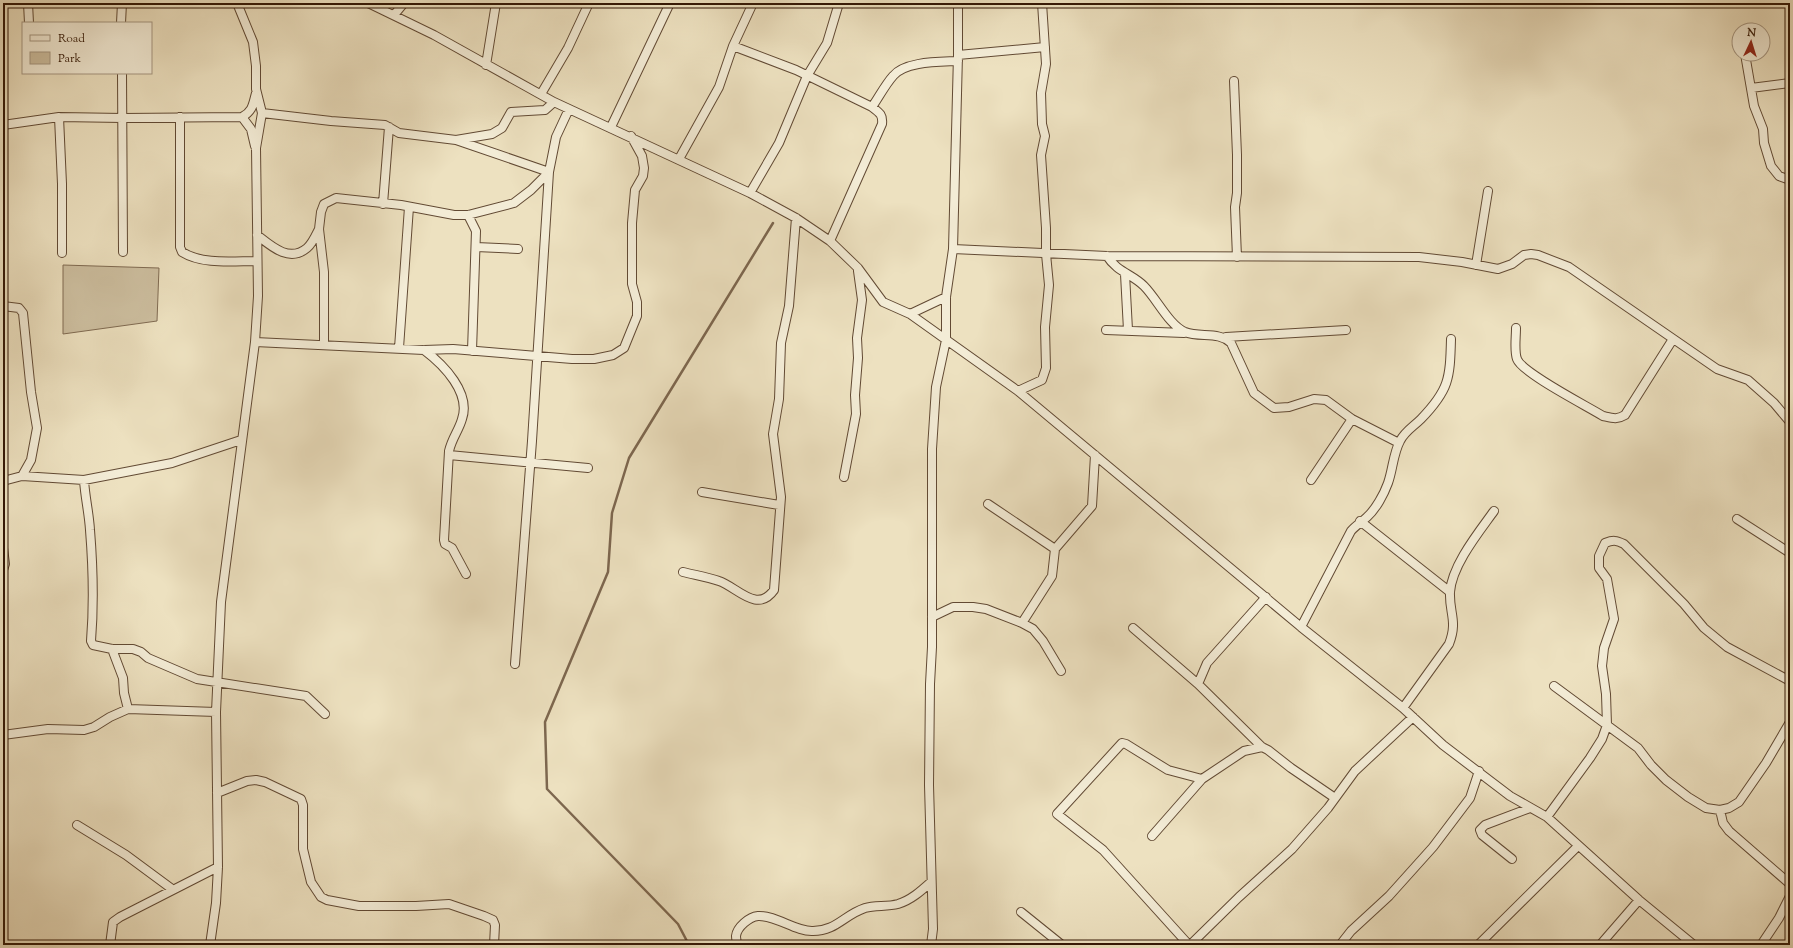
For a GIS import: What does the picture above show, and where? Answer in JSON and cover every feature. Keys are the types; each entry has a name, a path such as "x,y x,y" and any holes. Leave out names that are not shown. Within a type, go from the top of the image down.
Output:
{"street":[{"path":"28,3 29,22"},
{"path":"121,22 122,3"},
{"path":"3,125 59,117 180,118 242,117 248,114 253,107 256,88 256,66 253,42 237,3"},
{"path":"368,3 434,35 554,102 632,136 750,193 796,218 830,241 858,268 883,302 910,314 1018,391 1301,627 1403,708 1443,745 1510,796 1546,817 1639,900 1694,945"},
{"path":"394,16 404,3"},
{"path":"486,65 496,3"},
{"path":"541,94 568,48 589,3"},
{"path":"611,127 670,3"},
{"path":"679,159 719,87 733,46 753,3"},
{"path":"750,193 779,143 807,76 827,43 839,3"},
{"path":"931,945 933,929 929,778 932,617 932,442 936,387 946,340 946,297 953,249 958,3"},
{"path":"1018,391 1042,380 1046,368 1045,327 1050,285 1046,254 1046,228 1041,155 1045,136 1041,107 1041,93 1046,64 1042,3"},
{"path":"733,46 807,76 872,107 880,113 883,118 882,124 830,241"},
{"path":"872,107 893,75 902,68 958,58 1045,48"},
{"path":"1746,62 1754,106 1763,129 1764,143 1771,166 1779,176 1790,180"},
{"path":"122,74 123,252"},
{"path":"1234,81 1237,155 1237,193 1235,207 1237,257"},
{"path":"1751,88 1790,83"},
{"path":"210,945 216,903 218,867 216,712 222,602 241,440 255,342 258,296 256,148 262,113 256,88"},
{"path":"456,140 492,134 502,128 511,112 545,110 554,102"},
{"path":"515,664 531,462 549,172 556,137 569,109"},
{"path":"262,113 331,121 377,124 389,127 400,133 456,140 549,172"},
{"path":"59,117 62,184 62,253"},
{"path":"242,117 247,122 256,148"},
{"path":"180,118 180,247 182,252 197,259 218,261 257,261"},
{"path":"383,204 389,127"},
{"path":"255,342 424,350 453,349 537,357 594,358 613,355 624,348 637,316 637,302 632,276 632,223 635,190 643,176 644,168 642,156 632,136"},
{"path":"324,345 324,272 319,230 321,212 324,204 329,200 336,198 409,207 454,215 468,215 514,203 531,190 549,172"},
{"path":"1476,265 1488,191"},
{"path":"399,348 409,207"},
{"path":"468,215 476,231 472,351"},
{"path":"683,572 720,582 748,598 763,599 768,597 774,590 780,524 779,505 781,497 773,434 778,399 781,343 789,306 796,218"},
{"path":"257,235 274,249 284,254 296,253 308,248 319,230"},
{"path":"476,247 518,249"},
{"path":"953,249 1107,256 1419,256 1498,269 1512,264 1524,255 1538,255 1569,267 1717,369 1748,380 1774,403 1790,422"},
{"path":"1107,256 1113,265 1145,287 1177,328 1186,333"},
{"path":"844,477 856,414 855,394 858,358 857,338 862,300 858,268"},
{"path":"1125,274 1128,330"},
{"path":"910,314 946,297"},
{"path":"3,306 19,308 22,313 31,392 37,428 31,460 22,476"},
{"path":"1516,328 1517,360 1523,366 1544,382 1603,416 1613,419 1619,419 1625,415 1673,339"},
{"path":"1106,330 1186,333 1226,337 1346,330"},
{"path":"1226,337 1232,343 1254,393 1274,408 1295,405 1314,399 1326,400 1352,419 1399,443"},
{"path":"1301,627 1351,531 1360,521 1368,516 1384,494 1399,443 1405,432 1420,420 1446,387 1450,372 1451,339"},
{"path":"424,350 438,360 450,375 463,401 462,420 452,438 449,455 444,540 446,544 452,548 466,574"},
{"path":"1311,480 1352,419"},
{"path":"3,481 22,476 84,480 172,463 241,440"},
{"path":"449,455 588,468"},
{"path":"1022,623 1052,576 1055,549 1092,506 1094,455"},
{"path":"84,480 93,569 93,616 91,641 97,647 112,650 133,649 197,679 306,696 325,714"},
{"path":"702,492 779,505"},
{"path":"988,504 1055,549"},
{"path":"1403,708 1449,644 1453,634 1454,621 1450,592 1455,574 1466,553 1494,510"},
{"path":"1737,518 1790,553"},
{"path":"1360,521 1450,592"},
{"path":"1546,817 1590,758 1602,739 1607,725 1606,694 1602,666 1604,648 1614,619 1607,580 1599,568 1599,556 1605,543 1613,540 1624,544 1684,604 1704,628 1727,646 1790,681"},
{"path":"3,548 5,564 3,570"},
{"path":"1198,684 1207,663 1266,597"},
{"path":"932,617 953,607 973,607 986,609 1022,623 1033,629 1043,640 1061,671"},
{"path":"1133,628 1198,684 1262,747 1335,798"},
{"path":"112,650 123,678 124,693 128,709"},
{"path":"1554,686 1638,748 1651,765 1666,780 1688,797 1706,808 1720,810 1730,808 1738,802 1766,764 1790,722"},
{"path":"3,736 48,729 84,730 94,727 110,717 128,709 216,712"},
{"path":"1202,779 1168,770 1122,743 1057,814 1103,850 1190,945 1239,897 1292,850 1328,808 1355,771 1413,717"},
{"path":"1152,836 1202,779 1244,751 1262,747"},
{"path":"1340,945 1351,931 1389,896 1433,847 1470,798 1479,771"},
{"path":"217,793 247,781 256,780 265,782 301,798 303,805 303,849 311,882 320,897 327,900 359,906 416,906 449,904 493,920 495,925 494,945"},
{"path":"1512,859 1482,835 1480,830 1485,825 1530,808"},
{"path":"1720,810 1723,823 1729,831 1790,884"},
{"path":"77,825 126,855 172,890"},
{"path":"1478,945 1578,846"},
{"path":"110,945 113,922 218,867"},
{"path":"737,945 736,935 742,926 748,920 757,916 772,918 812,932 830,930 853,914 866,908 898,904 917,894 931,882"},
{"path":"1761,945 1779,918 1790,896"},
{"path":"1600,945 1639,900"},
{"path":"1021,912 1062,945"}],"green space":[{"path":"63,265 159,268 157,321 63,334"}],"waterway":[{"path":"689,945 678,924 547,789 545,722 608,572 612,513 629,458 773,223"}]}
